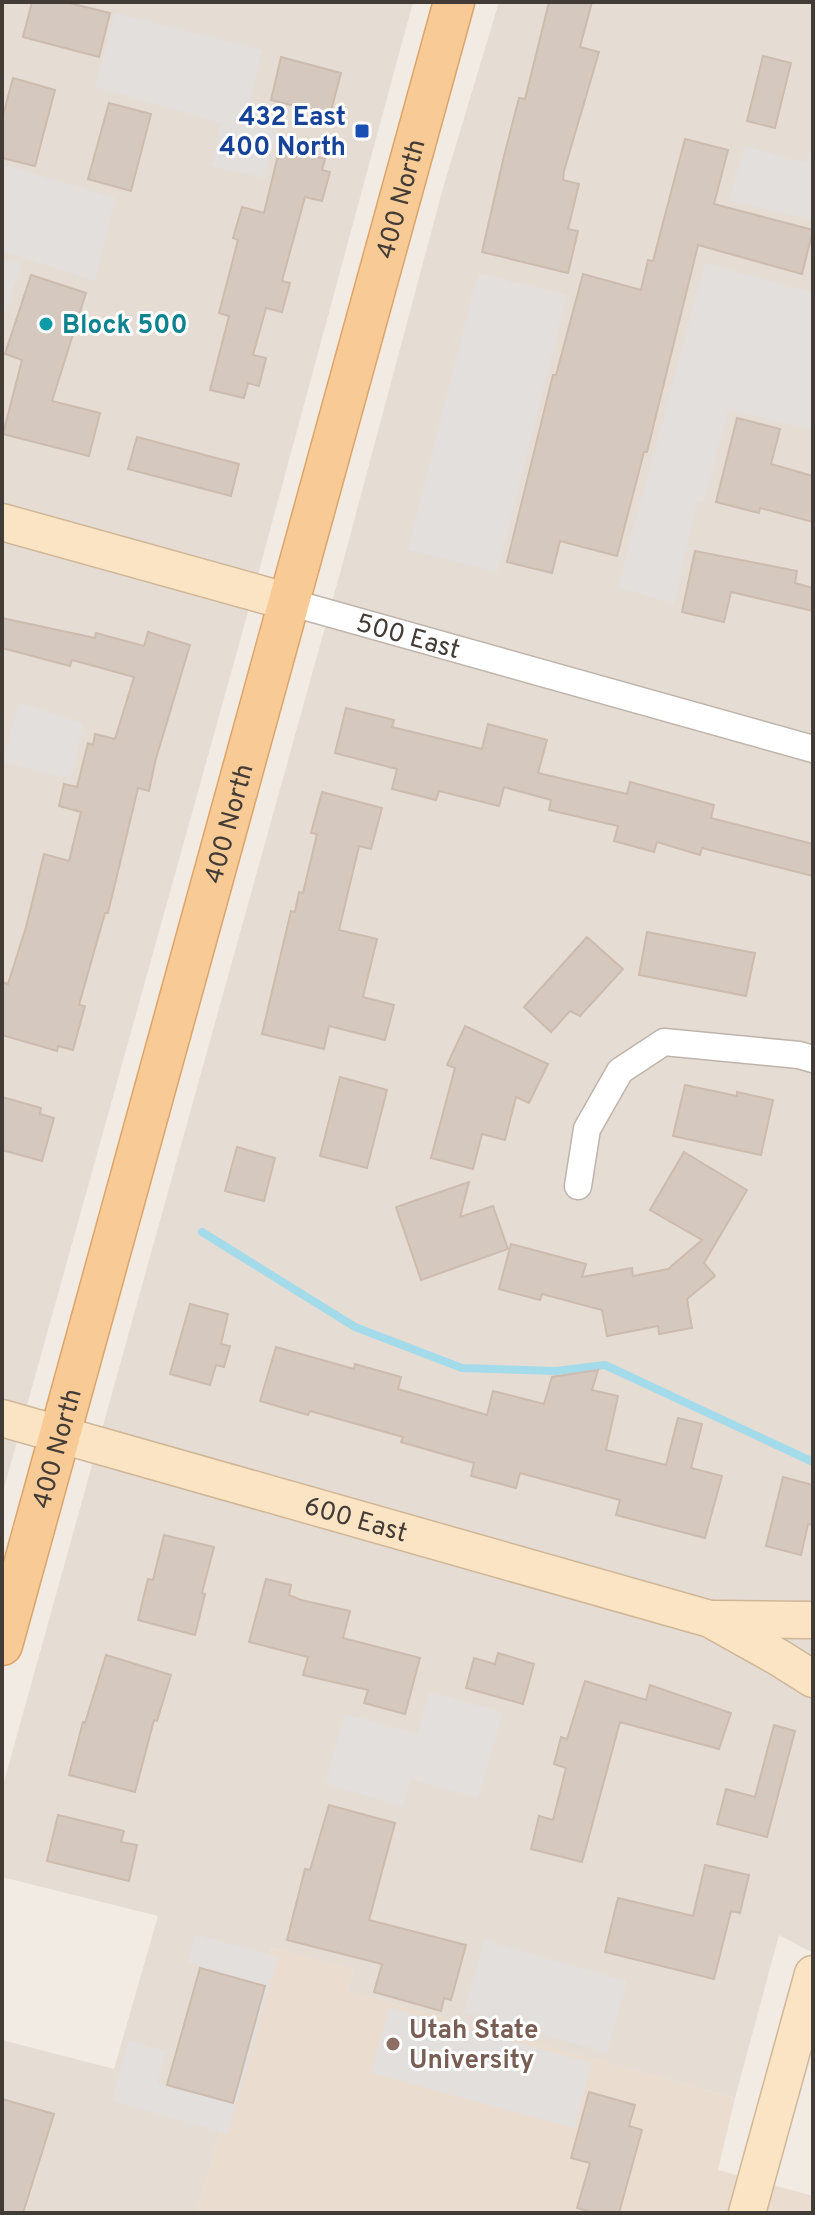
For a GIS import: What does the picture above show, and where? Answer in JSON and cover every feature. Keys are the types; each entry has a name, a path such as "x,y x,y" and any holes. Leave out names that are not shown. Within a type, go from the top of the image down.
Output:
{"main road":[{"name":"400 North","path":"2,1645 454,2"},
{"name":"500 East","path":"2,522 289,602"},
{"name":"600 East","path":"2,1418 710,1619 813,1679"},
{"name":"600 East","path":"710,1619 813,1620"},
{"path":"747,2213 813,1974"}],"street":[{"name":"500 East","path":"289,602 813,749"},
{"path":"578,1186 587,1129 620,1071 664,1042 813,1059"}],"shaded area":[{"path":"2,2 413,2 243,630 2,1495"},
{"path":"499,2 813,2 813,1953 779,1935 735,2098 347,1991 354,1969 271,1948 197,2213 2,2213 2,2040 114,2069 158,1916 2,1877 2,1789 339,577 443,188"},
{"path":"115,13 262,50 251,97 258,110 282,118 264,178 212,166 221,123 95,87"},
{"path":"813,144 813,220 729,200 745,146 807,163"},
{"path":"2,164 115,198 95,281 2,251"},
{"path":"2,260 22,264 2,322"},
{"path":"705,263 813,293 813,430 728,409 704,502 697,501 674,604 618,587"},
{"path":"478,273 567,295 497,572 408,550"},
{"path":"19,703 84,723 70,779 3,761"},
{"path":"430,1692 503,1712 478,1798 411,1779 403,1806 325,1784 345,1714 418,1734"},
{"path":"195,1934 278,1957 228,2134 112,2101 129,2040 166,2051 157,2083 184,2090 190,2067 173,2062 180,2037 199,2042 189,2008 194,1990 214,1996 221,1972 188,1962"},
{"path":"484,1940 627,1981 607,2053 464,2012"},
{"name":"Utah State University","path":"271,1948 354,1968 348,1991 735,2098 718,2170 813,2196 813,2213 197,2213"},
{"path":"389,2008 592,2063 575,2128 371,2073"}],"building":[{"path":"32,2 65,2 110,13 99,57 23,37"},
{"path":"549,2 592,2 580,47 599,52 564,171 563,180 579,184 568,229 578,231 568,273 482,252 519,98 525,99"},
{"path":"763,56 791,63 775,128 747,121"},
{"path":"281,57 341,73 330,115 271,100"},
{"path":"13,78 55,90 35,166 2,158 2,119"},
{"path":"109,103 151,114 131,191 88,179"},
{"path":"685,139 728,150 714,204 813,230 802,274 698,245 647,452 644,452 617,556 560,541 552,573 507,562 553,375 556,375 583,274 641,290 648,260 653,261"},
{"path":"280,147 325,159 322,170 330,172 322,201 305,197 282,281 290,283 282,312 266,308 253,355 266,358 259,386 248,383 244,398 210,390 229,316 219,313 238,240 233,238 242,207 264,213"},
{"path":"31,275 86,293 52,401 100,413 89,456 3,434 22,360 5,354"},
{"path":"737,418 780,429 771,464 813,476 813,522 760,508 759,513 716,502"},
{"path":"137,437 239,464 231,496 128,469"},
{"path":"695,551 797,571 795,583 813,588 813,611 731,592 724,622 682,612"},
{"path":"2,618 95,638 96,633 144,646 148,632 190,645 149,791 138,788 108,913 105,913 79,1005 85,1006 73,1050 58,1046 57,1051 2,1035 2,982 8,984 44,854 69,861 81,812 59,806 64,784 77,787 88,743 93,745 95,734 115,739 134,677 72,660 70,666 2,648"},
{"path":"346,708 394,720 392,727 482,749 488,724 547,740 538,773 627,794 630,782 714,805 711,818 813,844 813,876 702,848 700,855 657,842 654,852 614,841 618,826 549,810 551,800 504,787 499,806 439,791 436,800 392,789 397,769 335,753"},
{"path":"322,792 382,808 371,849 359,846 339,930 377,939 363,997 394,1005 385,1040 329,1026 324,1049 262,1034 291,911 295,912 299,892 303,893 317,834 311,833"},
{"path":"647,932 755,953 746,996 639,975"},
{"path":"587,937 623,969 580,1016 570,1011 551,1032 524,1007"},
{"path":"465,1026 548,1064 529,1103 516,1097 505,1140 482,1134 473,1169 431,1158 455,1068 447,1065"},
{"path":"340,1077 387,1090 367,1168 320,1156"},
{"path":"685,1085 773,1100 761,1155 673,1136"},
{"path":"2,1097 41,1108 40,1114 54,1118 42,1161 2,1150"},
{"path":"237,1147 275,1158 264,1201 225,1191"},
{"path":"684,1152 747,1190 704,1263 715,1276 687,1299 692,1328 659,1334 658,1326 607,1336 602,1310 542,1294 540,1300 499,1289 511,1244 586,1264 582,1277 632,1268 633,1276 668,1269 702,1240 650,1210"},
{"path":"469,1182 460,1217 493,1206 508,1249 421,1280 396,1207"},
{"path":"190,1304 228,1314 221,1344 230,1346 224,1367 216,1365 210,1385 170,1374"},
{"path":"276,1347 354,1369 355,1364 401,1377 398,1389 487,1415 493,1391 544,1404 552,1377 598,1370 592,1390 618,1396 606,1450 666,1465 678,1418 702,1424 691,1468 722,1476 705,1538 616,1515 620,1500 520,1473 516,1488 471,1476 474,1463 401,1442 403,1437 310,1411 308,1415 260,1401"},
{"path":"783,1477 813,1485 813,1525 808,1524 801,1555 766,1546"},
{"path":"164,1535 214,1547 195,1635 138,1620 148,1579 153,1580"},
{"path":"266,1579 291,1585 289,1595 301,1600 350,1611 343,1638 420,1658 405,1714 364,1703 368,1690 303,1675 308,1657 249,1642"},
{"path":"498,1653 534,1664 523,1704 466,1688 474,1658 495,1664"},
{"path":"106,1655 171,1675 157,1721 154,1720 135,1792 69,1775"},
{"path":"585,1681 646,1700 650,1685 731,1713 719,1749 620,1722 582,1862 531,1849 539,1816 553,1820 566,1768 554,1764 561,1737 567,1739"},
{"path":"774,1725 795,1731 767,1837 717,1824 726,1789 755,1797"},
{"path":"329,1805 395,1823 369,1920 466,1945 451,2000 444,1998 441,2011 374,1992 382,1964 287,1940 305,1869 310,1870"},
{"path":"58,1815 124,1831 121,1842 137,1845 129,1881 47,1861"},
{"path":"705,1865 749,1875 740,1913 731,1911 714,1979 605,1952 618,1898 693,1916"},
{"path":"200,1968 265,1986 233,2103 167,2085"},
{"path":"589,2092 635,2105 629,2126 642,2130 619,2213 595,2213 577,2208 590,2163 571,2158"},
{"path":"2,2099 54,2114 23,2213 2,2213"}],"waterway":[{"path":"202,1232 355,1327 462,1368 556,1371 605,1365 813,1462"}],"place":[{"name":"432 East 400 North","path":"362,131"},
{"name":"Block 500","path":"46,324"},
{"name":"Utah State University","path":"393,2044"}]}
